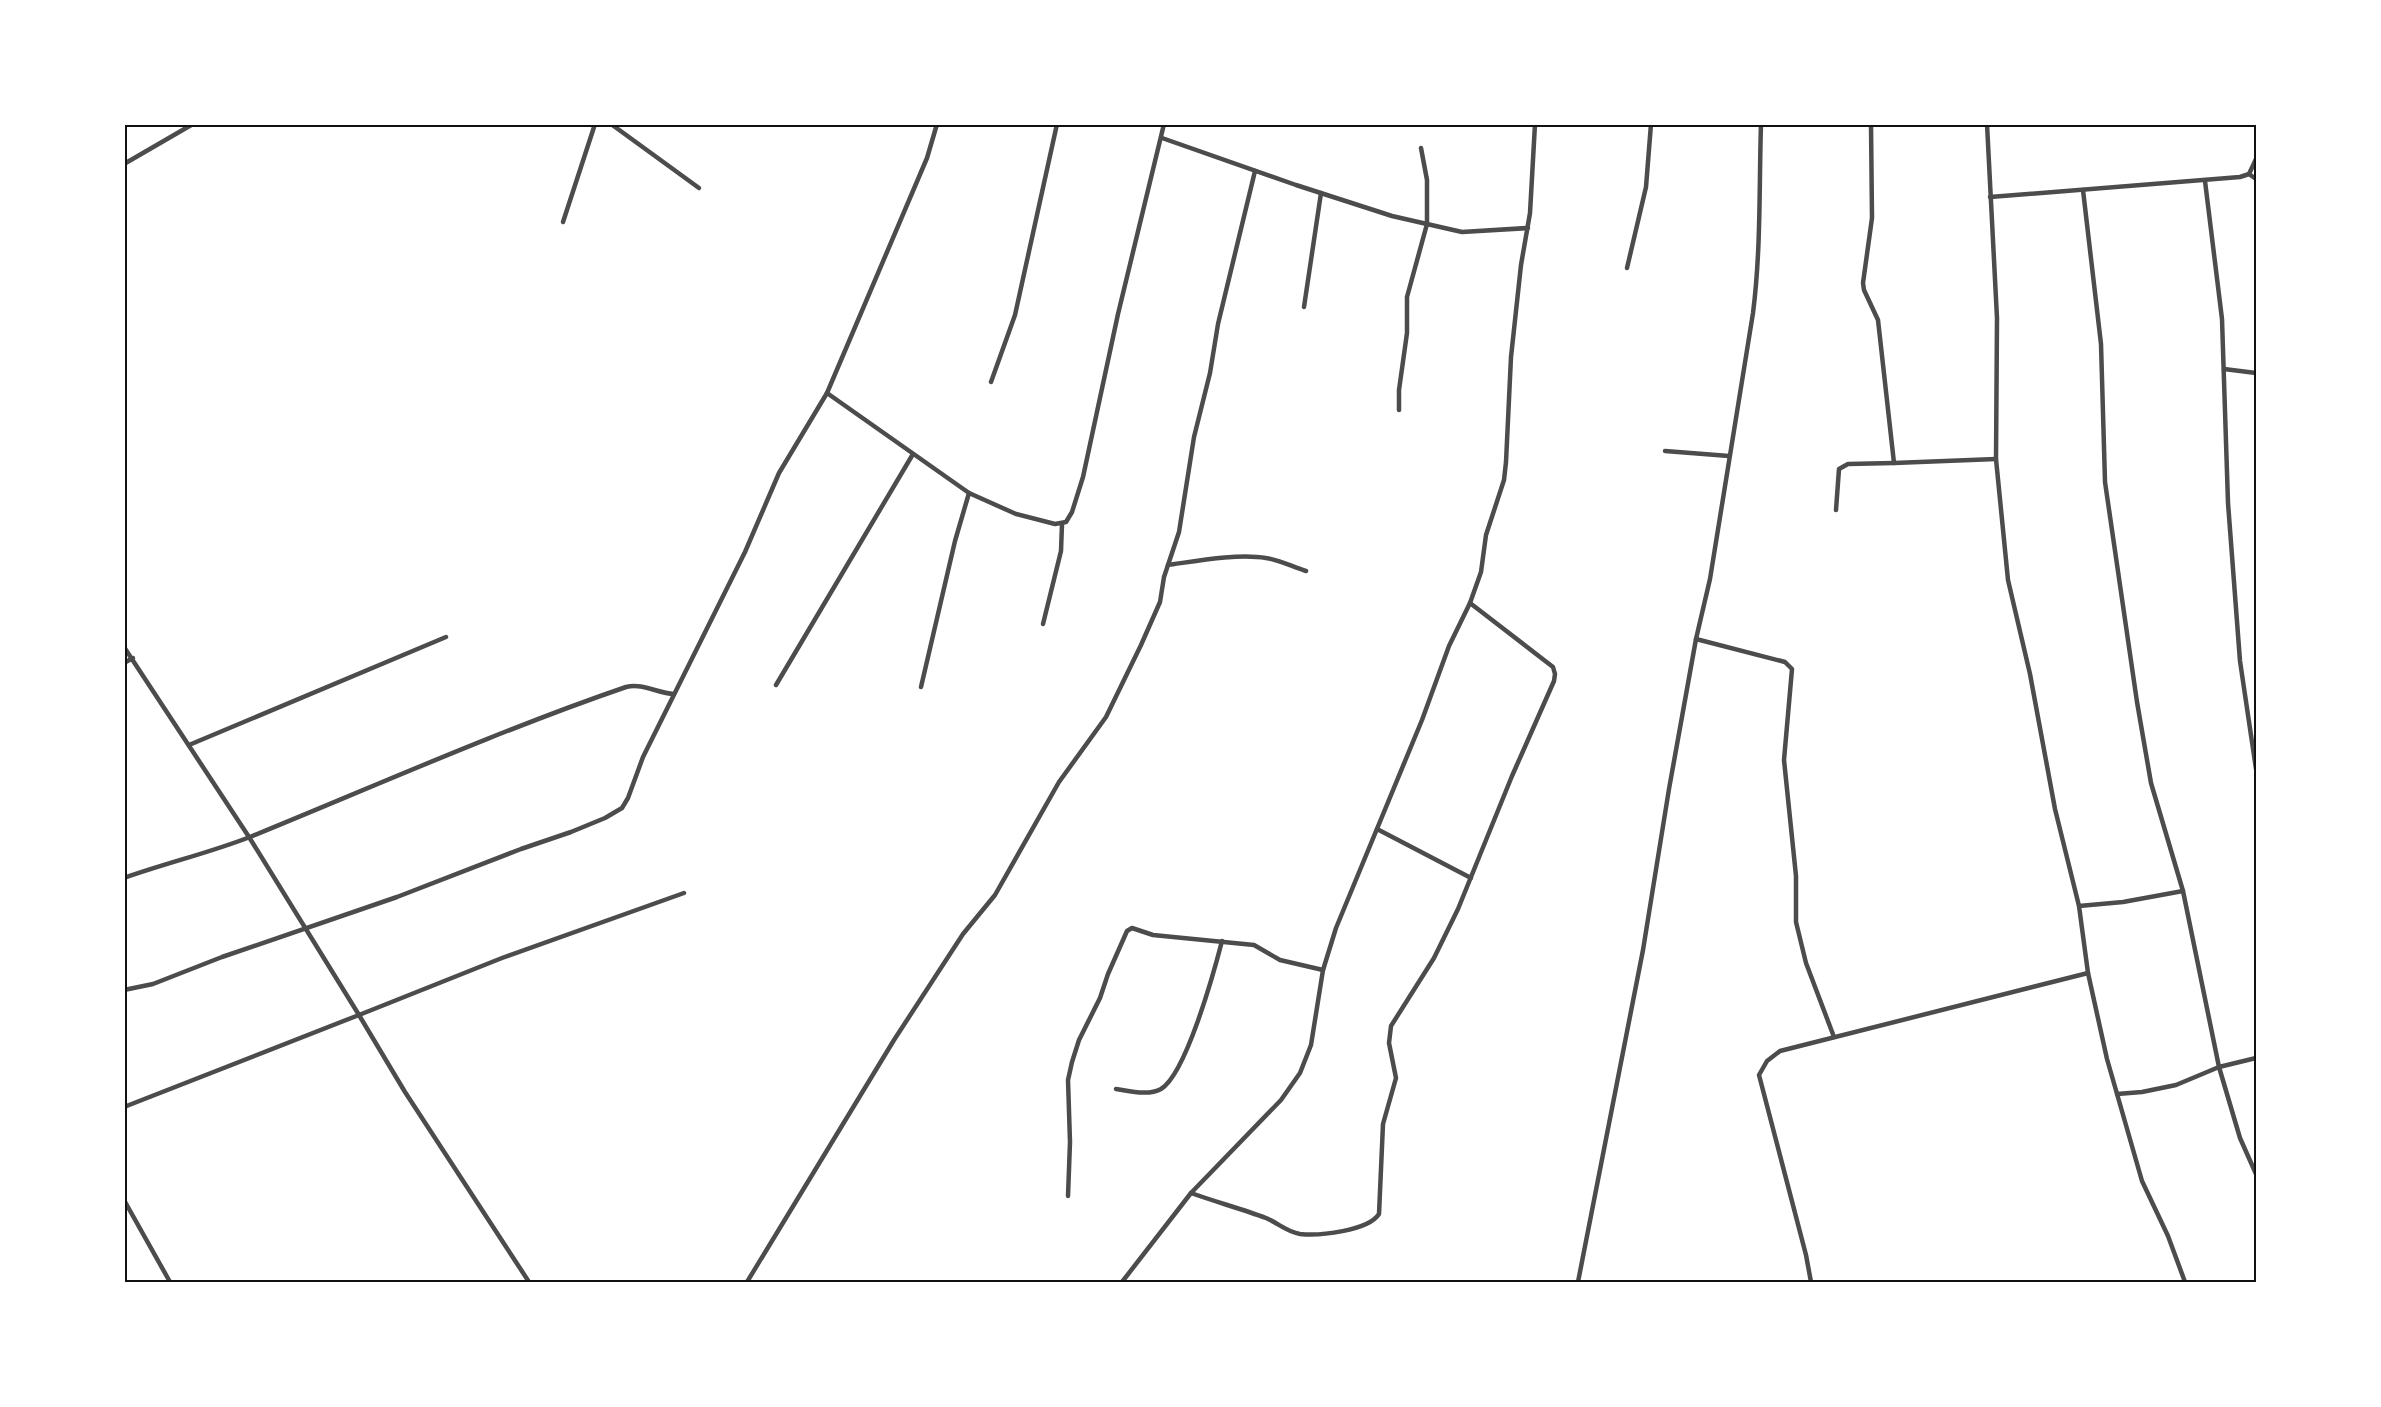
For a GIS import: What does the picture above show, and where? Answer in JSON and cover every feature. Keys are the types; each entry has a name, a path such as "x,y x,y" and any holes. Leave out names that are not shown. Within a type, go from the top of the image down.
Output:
{"street":[{"path":"124,164 193,124"},
{"path":"563,222 595,124"},
{"path":"611,124 699,188"},
{"path":"124,990 153,984 397,897 571,832 616,812 626,803 643,757 745,552 779,473 827,393 923,169 938,124"},
{"path":"991,382 1015,315 1057,124"},
{"path":"827,393 969,494 1016,514 1062,524 1070,518 1083,477 1164,124"},
{"path":"1122,1282 1191,1193 1281,1100 1300,1073 1311,1045 1323,970 1336,928 1449,646 1470,603 1481,572 1486,536 1504,480 1512,345 1533,186 1535,124"},
{"path":"1627,268 1646,187 1651,124"},
{"path":"1578,1282 1643,950 1730,456 1758,269 1761,124"},
{"path":"1871,124 1872,218 1863,283 1864,291 1878,320 1894,463"},
{"path":"1987,124 1997,318 1996,459 2008,580 2030,674 2055,809 2079,906 2088,973 2117,1094 2142,1181 2168,1236 2185,1282"},
{"path":"1162,138 1392,216 1462,232 1528,228"},
{"path":"1399,410 1399,390 1407,333 1407,297 1426,224 1427,180 1421,148"},
{"path":"1990,197 2240,177 2249,174 2256,159"},
{"path":"747,1282 894,1040 963,934 995,895 1059,782 1106,717 1154,617 1179,532 1194,437 1210,373 1218,324 1255,171"},
{"path":"2249,174 2256,179"},
{"path":"2205,181 2222,319 2233,575 2240,661 2256,769"},
{"path":"2084,190 2101,344 2105,482 2151,783 2182,891 2219,1067 2240,1138 2256,1174"},
{"path":"1304,308 1321,193"},
{"path":"2224,369 2256,373"},
{"path":"1665,451 1730,456"},
{"path":"776,685 913,454"},
{"path":"1836,510 1841,466 1996,459"},
{"path":"921,687 969,494"},
{"path":"1043,624 1062,552 1062,524"},
{"path":"1168,566 1204,559 1258,557 1306,571"},
{"path":"1191,1193 1260,1216 1302,1234 1345,1231 1378,1217 1383,1125 1396,1077 1389,1034 1394,1021 1434,958 1471,878 1554,681 1553,667 1470,603"},
{"path":"189,745 446,637"},
{"path":"1696,639 1785,662 1792,669 1784,760 1796,876 1796,922 1806,963 1834,1037"},
{"path":"124,646 249,837 405,1092 528,1282"},
{"path":"124,663 133,658"},
{"path":"124,879 249,837 481,740 626,687 644,686 662,693 674,694"},
{"path":"1377,829 1471,878"},
{"path":"2079,906 2123,902 2182,891"},
{"path":"124,1107 502,958 684,893"},
{"path":"1068,1196 1070,1142 1068,1080 1072,1062 1124,936 1132,928 1154,935 1254,945 1280,960 1323,970"},
{"path":"1116,1089 1147,1093 1161,1089 1170,1080 1183,1056 1197,1020 1222,941"},
{"path":"1811,1282 1759,1075 1767,1060 1780,1051 2088,973"},
{"path":"2117,1094 2176,1085 2219,1067 2256,1058"},
{"path":"124,1200 170,1282"}]}
